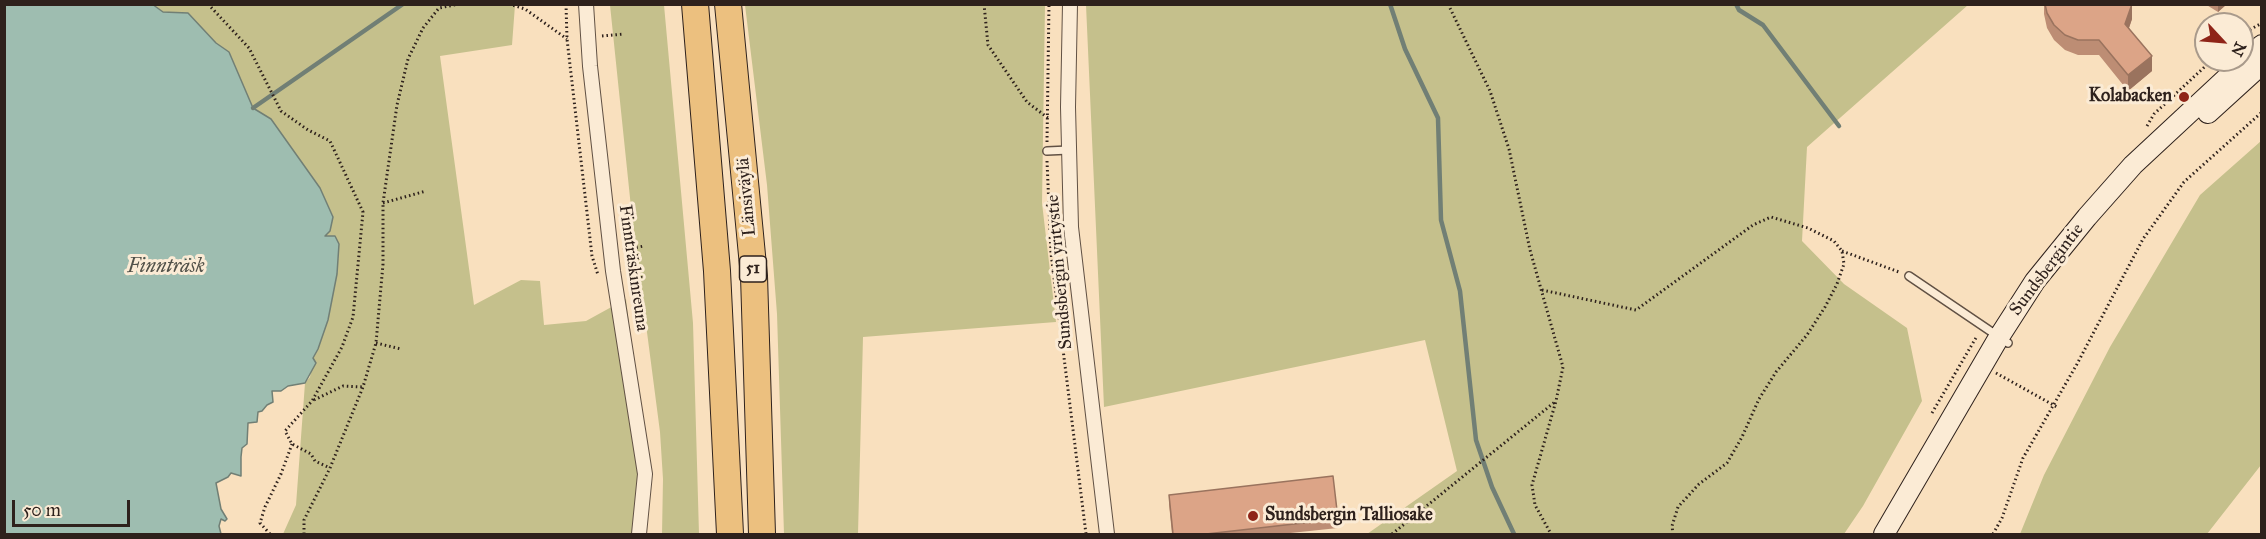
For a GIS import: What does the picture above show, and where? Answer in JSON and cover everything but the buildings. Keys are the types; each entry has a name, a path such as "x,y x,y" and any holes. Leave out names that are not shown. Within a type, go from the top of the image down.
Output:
{"highway":[{"name":"Länsiväylä","path":"694,4 717,271 730,534"},
{"name":"Länsiväylä","path":"728,4 754,276 762,534"}],"main road":[{"name":"Sundsbergintie","path":"1884,534 2004,340 2036,281 2133,165 2262,45"},
{"name":"Sundsbergintie","path":"1899,534 1992,371 2004,340 2065,262 2142,174 2262,64"}],"street":[{"name":"Finnträskinreuna","path":"586,4 590,66 613,271 645,474 639,534"},
{"name":"Sundsbergin yritystie","path":"1070,4 1071,227 1107,534"}],"lane":[{"path":"1047,151 1069,150"},
{"path":"1909,276 2004,340"}],"path":[{"path":"208,4 249,48 281,111 308,130 330,141 363,212 353,317 342,347 312,401 285,431 292,444 311,454 315,461 330,468"},
{"path":"304,534 304,519 330,468 363,387 376,343 383,264 383,203 398,105 408,59 423,28 438,6 459,4"},
{"path":"509,4 525,9 567,39 566,4"},
{"path":"984,4 988,45 1027,102 1048,117"},
{"path":"1049,4 1047,151 1051,253 1086,534"},
{"path":"1448,4 1493,100 1509,149 1530,250 1563,367 1557,401 1533,485 1535,505 1551,534"},
{"path":"1994,534 2002,519 2024,458 2055,406 2142,239 2184,182 2262,112"},
{"path":"383,203 426,191"},
{"path":"1542,290 1636,310 1753,225 1771,217 1808,228 1834,242 1842,251 1909,276"},
{"path":"1673,534 1672,526 1678,507 1699,484 1727,463 1759,399 1776,372 1808,335 1825,307 1844,264 1842,251"},
{"path":"376,343 401,349"},
{"path":"1992,371 2055,406"},
{"path":"312,401 344,386 363,387"},
{"path":"1392,534 1557,401"},
{"path":"270,534 260,523 292,444"}],"shaded area":[{"path":"152,5 515,5 512,45 440,56 474,305 521,280 540,281 544,325 586,321 626,299 638,398 645,534 283,534 296,505 305,383 310,377 313,358 328,320 337,274 339,244 324,236 333,216 320,188 271,120 253,108 229,52 216,43 188,13 163,12"},
{"path":"610,5 664,5 693,323 699,534 662,534 663,479 660,432 632,217"},
{"path":"745,5 1045,5 1042,203 1056,322 863,337 858,534 784,534 777,314 767,185"},
{"path":"1086,5 1968,5 1807,147 1802,241 1844,284 1907,328 1922,401 1863,506 1844,534 1367,534 1457,471 1425,340 1104,407"},
{"path":"2261,141 2261,465 2207,534 2020,534 2044,475 2110,347 2200,195"}],"water":[{"name":"Finnträsk","path":"152,4 163,12 188,13 216,43 229,52 253,108 271,119 320,188 333,217 330,231 325,236 335,236 339,244 337,274 328,320 313,358 316,363 305,383 288,386 281,391 272,391 273,402 258,412 257,422 248,423 247,444 242,448 241,476 231,473 216,483 221,509 227,519 225,521 221,519 219,526 221,534 5,534 5,5"}],"waterway":[{"path":"253,108 403,4"},
{"path":"1390,4 1405,49 1438,118 1441,220 1460,291 1476,440 1492,487 1514,534"},
{"path":"1736,4 1739,10 1763,25 1839,126"}],"place":[{"name":"Kolabacken","path":"2184,97"},
{"name":"Sundsbergin Talliosake","path":"1253,516"}]}
